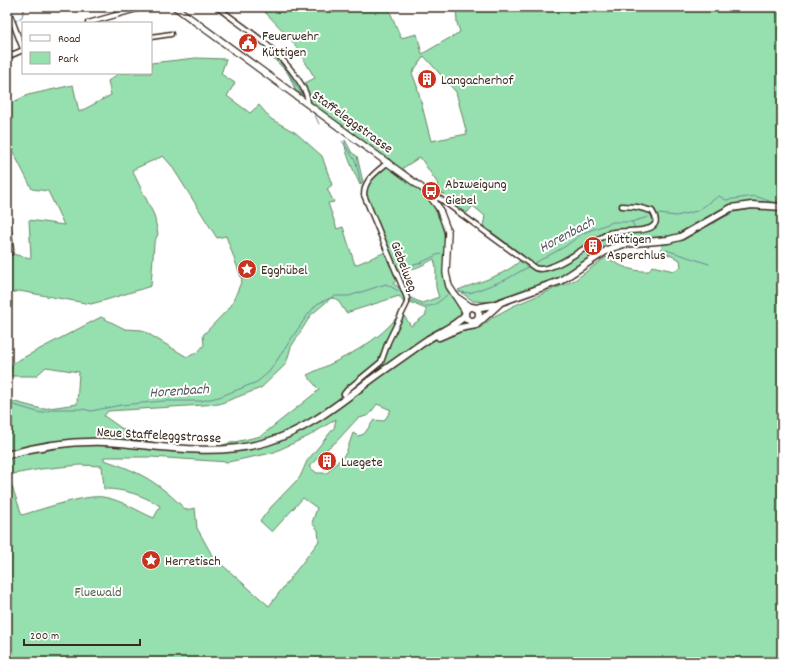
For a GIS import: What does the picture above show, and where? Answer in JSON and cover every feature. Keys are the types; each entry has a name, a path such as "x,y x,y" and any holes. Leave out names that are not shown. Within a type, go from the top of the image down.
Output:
{"main road":[{"path":"469,310 493,305 560,281 609,249 624,244 668,240 680,237 731,208 752,205 782,207"},
{"path":"418,347 452,331 479,324 501,302"},
{"path":"452,331 460,325 474,321 493,305"},
{"path":"469,310 479,311 479,317"},
{"path":"469,310 470,321"},
{"name":"Neue Staffeleggstrasse","path":"7,455 24,450 72,443 105,442 183,450 218,451 256,445 288,434 317,419 418,347 458,322 469,310"}],"street":[{"path":"7,7 22,46"},
{"path":"91,22 144,7"},
{"name":"Staffeleggstrasse","path":"175,7 419,184 439,208 448,232 446,278 454,294 469,310"},
{"path":"217,7 273,49 301,85 308,99 308,103"},
{"path":"101,18 103,22"},
{"path":"152,37 171,34"},
{"path":"7,57 22,50"},
{"name":"Giebelweg","path":"344,394 348,388 381,362 388,342 407,303 407,298 364,195 364,188 367,180 388,162"},
{"path":"433,199 439,198 538,269 545,269 570,258 614,231 642,231 648,229 654,224 656,219 652,212 637,207 622,206"},
{"path":"7,217 9,253"}],"green space":[{"name":"Fluewald","path":"260,7 388,7 401,38 417,34 422,54 460,32 457,23 456,7 782,7 782,203 758,202 730,207 687,231 671,237 640,240 631,237 617,237 608,241 597,253 562,276 488,302 473,301 458,290 503,273 524,256 483,226 485,216 473,206 467,213 458,208 443,193 438,194 433,190 438,184 420,157 403,168 426,195 441,223 446,248 444,276 445,285 449,294 457,303 462,316 394,360 332,412 398,363 421,348 437,339 455,333 480,328 493,317 513,306 575,280 606,257 621,266 632,269 649,271 652,266 674,271 681,267 680,260 661,251 662,245 683,239 734,212 758,208 782,210 782,662 7,662 7,400 42,409 77,404 79,372 46,367 36,376 9,376 13,363 101,317 125,329 142,330 187,357 198,352 204,345 203,335 231,306 242,280 226,236 217,238 171,165 163,156 132,170 154,215 158,234 154,243 151,286 91,304 19,291 7,294 7,253 31,258 29,220 64,225 48,191 32,189 7,140 7,105 28,95 73,85 79,112 111,95 108,81 118,74 152,74 152,63 196,58 226,59 221,74 235,83 227,96 250,113 259,105 271,119 296,133 322,156 332,185 327,189 334,202 328,203 337,229 343,227 355,265 388,251 364,195 367,180 388,162 313,105 301,85 315,78 291,39","holes":["424,56 456,92 467,134 431,141 417,86 412,73","434,259 436,269 436,287 439,297 422,303 411,298 409,302 426,309 426,315 411,326 401,311 393,322 371,341 346,356 307,375 319,390 261,436 222,445 222,448 166,445 137,439 104,416 108,411 219,404 261,388 286,364 291,347 311,315 331,298 337,299 346,313 399,296 404,303 407,294 393,283 397,280 397,268 407,270 412,269","377,404 391,410 384,421 374,420 364,434 358,436 353,433 346,453 327,473 317,473 309,467 324,451 336,442 357,419 369,415","336,419 334,428 307,461 300,477 271,507 260,521 272,532 303,498 317,508 312,523 318,530 319,541 269,606 213,557 197,528 195,508 186,510 167,492 149,479 129,469 104,460 104,457 151,457 228,462 272,453 309,436","80,465 102,466 104,489 133,493 160,506 154,518 110,498 96,497 63,503 22,515 8,475 41,469"]},
{"path":"276,55 296,80 305,96 296,91 288,73 274,59"},
{"path":"345,140 352,153 357,156 363,182 360,185 346,150"}],"waterway":[{"path":"16,21 22,17 24,7"},
{"path":"223,7 227,10"},
{"path":"278,59 302,94"},
{"path":"313,111 319,124"},
{"path":"342,141 356,162 361,184"},
{"path":"362,194 376,231"},
{"path":"659,214 676,216 697,211 719,196 726,200 755,196 772,202"},
{"path":"776,202 782,202"},
{"name":"Horenbach","path":"535,263 566,246 583,233 613,222 631,222 648,217"},
{"name":"Horenbach","path":"632,222 635,228"},
{"path":"382,246 390,266"},
{"path":"666,250 709,264"},
{"path":"402,267 418,264 441,253"},
{"name":"Horenbach","path":"457,292 470,293 505,280 528,267"},
{"name":"Horenbach","path":"7,403 41,413 54,409 83,409 91,411 121,405 163,401 201,401 219,397 257,382 269,372 306,317 317,304 335,296 349,296 386,284 402,293"},
{"name":"Horenbach","path":"412,301 423,306 431,306 447,295"}],"place":[{"name":"Feuerwehr Küttigen","path":"248,43"},
{"name":"Langacherhof","path":"427,79"},
{"name":"Abzweigung Giebel","path":"431,191"},
{"name":"Küttigen Asperchlus","path":"593,246"},
{"name":"Egghübel","path":"247,269"},
{"name":"Luegete","path":"327,461"},
{"name":"Herretisch","path":"151,560"}]}
